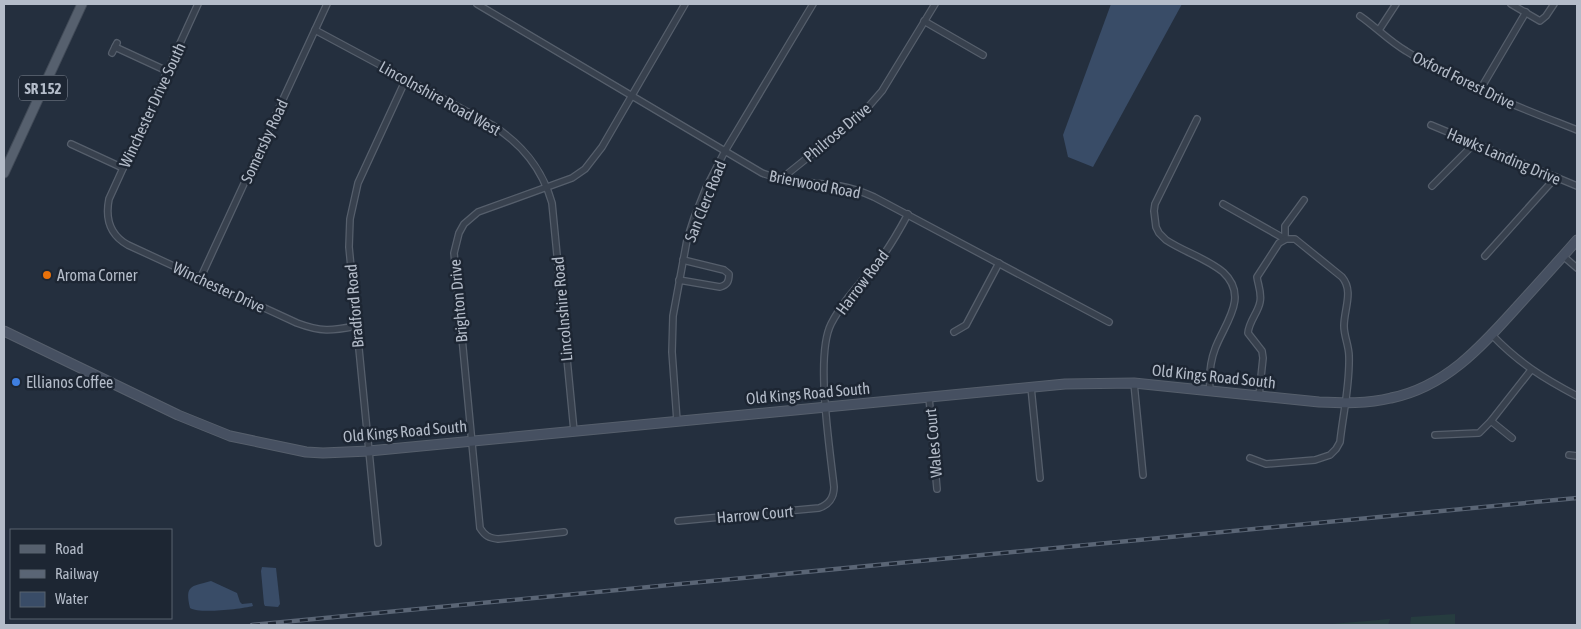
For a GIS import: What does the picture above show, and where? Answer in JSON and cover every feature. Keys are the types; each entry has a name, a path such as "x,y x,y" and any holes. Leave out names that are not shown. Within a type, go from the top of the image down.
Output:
{"main road":[{"name":"SR 152","path":"4,173 82,4"}],"street":[{"name":"Winchester Drive South","path":"107,207 198,4"},
{"name":"Somersby Road","path":"200,279 327,4"},
{"name":"Brierwood Road","path":"477,4 762,173 781,179 818,185 841,186 861,191 908,214 1109,322"},
{"name":"Brighton Drive","path":"564,532 498,539 484,534 480,528 454,253 455,243 464,224 478,212 572,178 585,169 599,152 685,4"},
{"name":"San Clerc Road","path":"677,421 672,352 672,316 683,260 694,218 706,188 725,151 812,4"},
{"name":"Philrose Drive","path":"781,179 872,104 882,91 935,4"},
{"path":"1379,30 1396,4"},
{"path":"1511,4 1540,20 1546,16 1554,4"},
{"path":"1480,90 1526,12"},
{"name":"Oxford Forest Drive","path":"1360,16 1405,51 1480,90 1577,130"},
{"path":"924,21 983,55"},
{"name":"Lincolnshire Road West","path":"315,30 492,124 522,148 548,187"},
{"path":"112,54 116,45 168,71"},
{"name":"Bradford Road","path":"378,543 349,247 350,219 358,183 406,79"},
{"path":"1197,119 1155,204 1154,220 1159,234 1166,240 1224,273 1234,292 1233,312 1215,348 1212,360 1210,391"},
{"name":"Hawks Landing Drive","path":"1431,125 1577,186"},
{"path":"71,144 123,168"},
{"path":"1432,186 1474,144"},
{"path":"1484,256 1556,178"},
{"name":"Lincolnshire Road","path":"548,187 552,203 574,431"},
{"path":"1285,239 1285,226 1304,200"},
{"path":"1223,204 1285,239 1294,239 1346,281 1349,290 1344,329 1349,358 1340,442 1336,449 1330,455 1315,460 1266,464 1250,458"},
{"name":"Winchester Drive","path":"107,207 108,219 112,230 119,240 200,279 307,327 330,331 356,326"},
{"name":"Harrow Road","path":"829,502 833,496 834,487 826,407 824,362 826,339 831,324 853,290 892,242 908,214"},
{"path":"1258,396 1263,358 1262,351 1250,337 1248,328 1260,304 1261,294 1257,277 1279,243 1285,239"},
{"name":"Old Kings Road South","path":"4,331 178,415 230,436 306,452 324,453 369,451 1031,387 1103,382 1134,383 1345,403 1369,402 1391,398 1435,382 1467,360 1492,335 1577,240"},
{"path":"1563,256 1577,268"},
{"path":"679,280 720,287 725,286 729,281 728,274 724,270 683,260"},
{"path":"954,332 966,325 999,263"},
{"path":"1492,335 1531,370 1577,396"},
{"path":"1435,435 1479,434 1531,370"},
{"path":"1134,383 1143,474"},
{"path":"1031,387 1040,478"},
{"name":"Wales Court","path":"929,397 937,489"},
{"path":"1491,421 1512,438"},
{"path":"1569,455 1577,456"},
{"name":"Harrow Court","path":"678,521 819,508 829,502"}],"green space":[{"path":"1455,614 1455,625 1410,625 1411,617"},
{"path":"1390,619 1388,625 1320,625"}],"water":[{"path":"1111,4 1182,4 1093,167 1068,157 1063,135"},
{"path":"262,567 276,568 280,604 278,607 265,606 264,604"},
{"path":"211,581 237,593 242,604 252,603 253,606 211,611 190,608 188,595 191,588"}],"railway":[{"path":"252,625 1577,498"}],"place":[{"name":"Aroma Corner","path":"47,275"},
{"name":"Ellianos Coffee","path":"16,382"}]}
